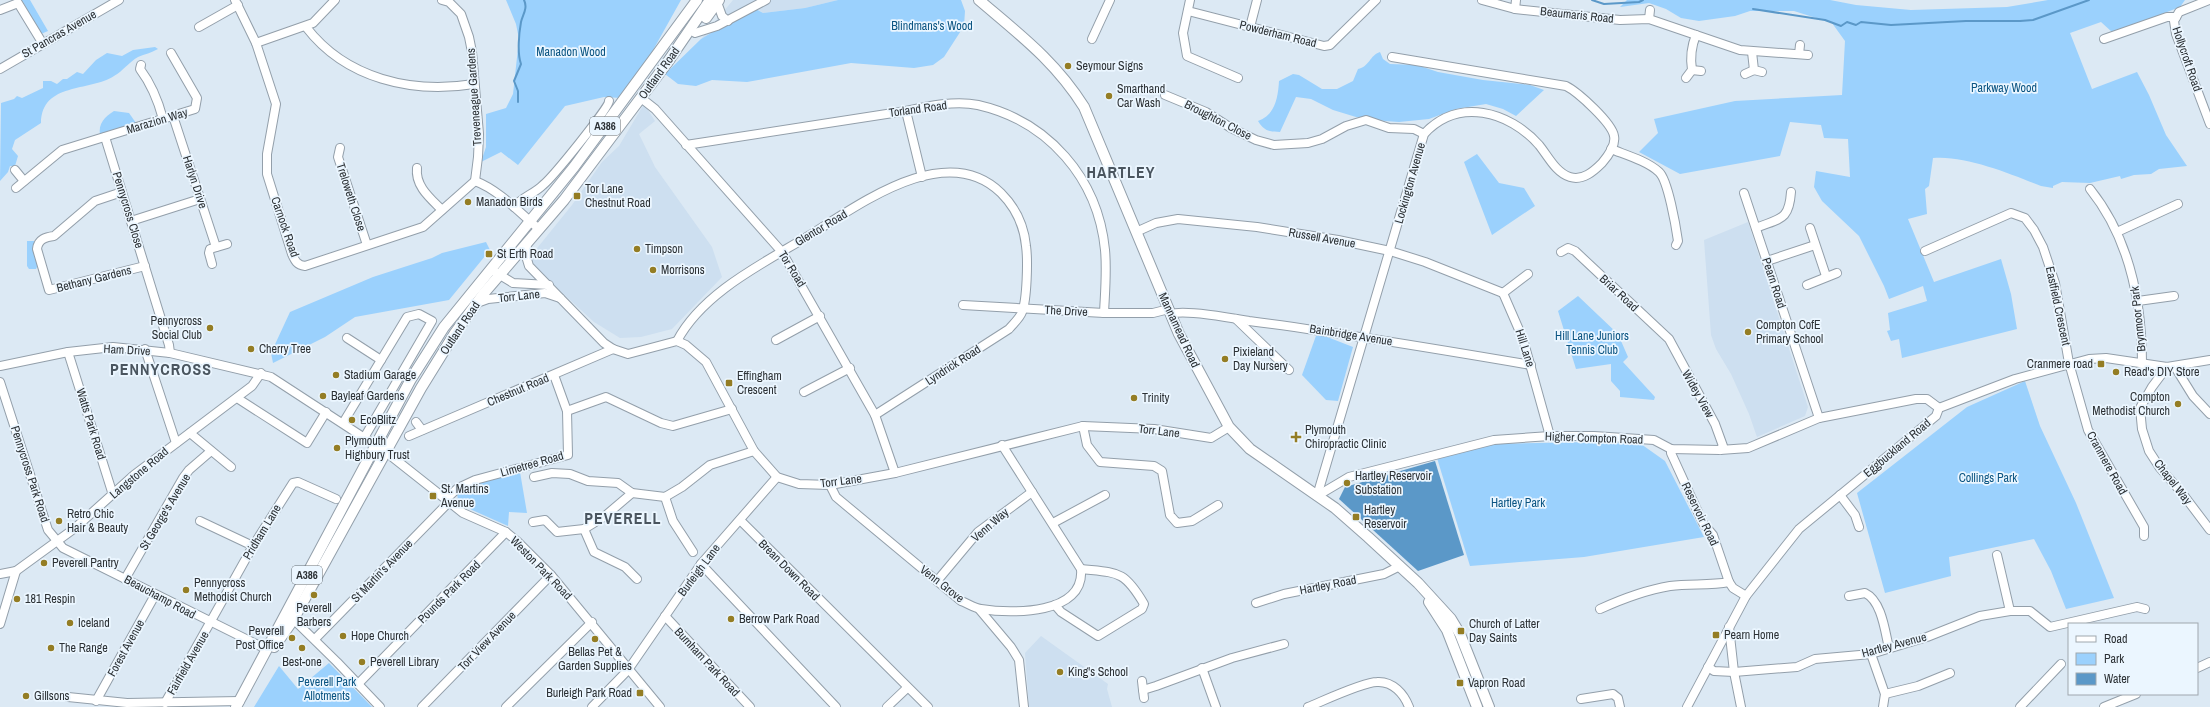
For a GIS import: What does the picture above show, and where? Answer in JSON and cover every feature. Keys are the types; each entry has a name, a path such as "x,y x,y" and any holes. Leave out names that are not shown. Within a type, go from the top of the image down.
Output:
{"main road":[{"path":"655,60 689,0"},
{"name":"Outland Road","path":"238,704 266,649 290,616 410,379 444,327 574,167 655,60 697,0"},
{"name":"Mannamead Road","path":"979,0 1009,24 1054,66 1067,81 1084,107 1170,312 1191,358 1229,427 1250,449 1335,508 1418,583 1451,619 1460,634 1489,707"},
{"name":"Mannamead Road","path":"989,0 1009,24"},
{"path":"667,62 695,33 715,1"},
{"name":"Outland Road","path":"249,682 290,616 386,452 421,388 455,333 477,303 540,229 715,1"},
{"name":"Mannamead Road","path":"1418,583 1446,630 1477,707"}],"street":[{"name":"St Pancras Avenue","path":"0,69 119,0"},
{"path":"256,43 306,27 313,23 335,0"},
{"name":"Treveneague Gardens","path":"442,0 449,2 461,14 469,38 479,134 474,181"},
{"path":"695,33 728,21 766,0"},
{"path":"1092,38 1110,0"},
{"path":"1190,0 1183,33 1187,56 1238,78"},
{"path":"1250,27 1257,0"},
{"name":"Powderham Road","path":"1188,11 1324,46 1330,45 1376,0"},
{"name":"Beaumaris Road","path":"1482,0 1620,20 1649,19 1728,47 1752,52 1804,54 1800,45"},
{"path":"2104,39 2167,17 2176,17 2184,10 2209,0"},
{"path":"715,1 722,16 728,21"},
{"path":"199,27 236,2"},
{"name":"Carnock Road","path":"236,2 256,43 276,104 276,111 266,154 266,174 296,261 305,266 423,227 474,181"},
{"path":"0,10 18,3 44,44"},
{"path":"1649,19 1650,10"},
{"name":"Hollycroft Road","path":"2176,17 2174,21 2176,34 2210,124"},
{"path":"306,27 326,49 359,71 377,78 424,88 449,88 474,84"},
{"path":"1686,78 1692,70 1690,59 1692,45 1696,35"},
{"path":"1746,74 1758,71 1752,52"},
{"name":"Marazion Way","path":"16,188 62,150 195,109 197,98 172,54"},
{"path":"1392,57 1566,86 1574,90 1612,129 1614,136 1611,149 1649,165 1660,172 1664,180 1673,217 1678,241 1676,246"},
{"path":"141,65 140,69 158,99 164,119"},
{"path":"1692,70 1701,71"},
{"name":"Broughton Close","path":"1169,106 1168,96 1206,112 1231,128 1256,140 1274,145 1308,143 1322,139 1346,126 1366,120 1389,128 1414,129 1424,134"},
{"name":"Tor Road","path":"641,98 655,109 782,252 850,368 875,415 895,473"},
{"path":"514,207 524,197 544,184 582,139 609,101"},
{"name":"Torland Road","path":"686,145 906,111 936,104 977,104 1025,122 1054,143 1065,154 1081,177 1098,216 1105,249 1104,313"},
{"path":"906,111 922,177"},
{"name":"Lockington Avenue","path":"1317,496 1424,134 1437,121 1448,116 1471,112 1496,115 1513,124 1530,136 1562,173 1571,177 1581,178 1589,174 1607,157 1611,149"},
{"name":"Harlyn Drive","path":"173,116 216,247"},
{"name":"Pennycross Close","path":"105,137 169,344 170,353"},
{"name":"Treloweth Close","path":"340,148 338,157 367,245"},
{"path":"417,168 416,176 419,184 442,210"},
{"path":"15,170 24,181"},
{"name":"Glentor Road","path":"677,341 682,330 720,290 782,252 893,185 922,177 954,172 972,176 996,188 1009,201 1020,222 1026,244 1027,263 1023,308"},
{"path":"474,181 483,184 540,229"},
{"name":"Brynmoor Park","path":"2090,189 2100,201 2118,232 2131,268 2138,301 2142,364"},
{"name":"Bethany Gardens","path":"122,192 95,201 54,236 44,238 39,243 37,249 49,290 145,266"},
{"path":"1756,228 1784,217 1788,211 1790,192"},
{"name":"Pearn Road","path":"1744,193 1819,418"},
{"path":"131,221 200,199"},
{"path":"2118,232 2178,204"},
{"name":"Eastfield Crescent","path":"1924,251 1991,215 2011,212 2025,218 2034,230 2051,267 2069,363"},
{"name":"Russell Avenue","path":"1136,232 1156,223 1178,219 1264,228 1338,240 1390,251 1425,262 1503,293"},
{"path":"1810,228 1826,276"},
{"name":"Torr Lane","path":"527,243 526,256 529,266 549,284 604,343 613,349 628,354 677,341"},
{"path":"212,264 209,253 210,249 227,244"},
{"path":"1766,261 1815,245"},
{"name":"Briar Road","path":"1564,250 1575,251 1669,340"},
{"name":"Torr Lane","path":"490,269 513,283 549,284"},
{"path":"1807,285 1826,276 1837,273"},
{"path":"1503,293 1528,274"},
{"name":"Torr Lane","path":"477,303 488,299 545,293 562,298"},
{"name":"Hill Lane","path":"1503,293 1523,339 1550,436"},
{"path":"2138,301 2174,296"},
{"name":"The Drive","path":"963,305 1104,313 1170,312"},
{"name":"Lyndrick Road","path":"875,415 1009,329 1021,315 1023,308"},
{"name":"Bainbridge Avenue","path":"1170,312 1365,336 1531,365"},
{"path":"343,423 407,317 419,314 432,322 364,438"},
{"path":"776,340 820,316"},
{"path":"1236,319 1289,370"},
{"path":"347,338 381,360"},
{"name":"Widey View","path":"1669,340 1715,424 1723,446 1720,450"},
{"path":"677,341 686,345 706,362 754,451 777,477"},
{"name":"Ham Drive","path":"0,366 68,352 113,347 145,349 170,353 261,373 271,377 376,446"},
{"path":"145,349 176,443"},
{"name":"Chestnut Road","path":"409,436 613,349"},
{"name":"Watts Park Road","path":"68,352 113,495"},
{"name":"Eggbuckland Road","path":"1687,707 1746,596 1799,529 1821,509 1936,416 1940,408 2015,378 2069,363 2106,358 2171,367 2210,360"},
{"name":"Cranmere Road","path":"2069,363 2088,430 2144,527 2144,536"},
{"path":"2171,367 2193,396 2209,412"},
{"name":"Chapel Way","path":"2171,367 2152,387 2140,408 2142,429 2149,451 2160,468 2182,493 2210,530"},
{"path":"804,392 850,368"},
{"name":"Langstone Road","path":"16,571 75,528 134,476 252,386 261,373"},
{"name":"Limetree Road","path":"447,501 458,488 475,480 568,455 567,411 554,375"},
{"name":"Pennycross Park Road","path":"0,382 48,530 56,542"},
{"path":"567,411 606,397 661,423 673,426 732,409"},
{"path":"237,398 307,443 326,412"},
{"name":"Higher Compton Road","path":"1317,496 1339,482 1364,472 1494,440 1550,436 1626,437 1654,440 1671,448 1720,450 1748,448 1819,418 1916,399 1927,399 1940,408"},
{"path":"416,422 422,430"},
{"path":"1082,426 1087,445 1100,462 1154,466 1162,471 1170,515 1177,523 1192,521 1218,505"},
{"name":"Torr Lane","path":"777,477 798,484 830,485 895,473 1082,426 1154,429 1211,438 1229,427"},
{"path":"190,433 231,467"},
{"name":"Weston Park Road","path":"376,446 386,452 463,513 506,532 551,575 592,622 628,670 660,707"},
{"path":"1002,446 1053,523 1081,569 1122,575 1132,585 1144,604 1142,609 1098,636 1062,612 1055,605"},
{"name":"Reservoir Road","path":"1671,448 1671,453 1703,523 1713,535 1729,582"},
{"name":"St George's Avenue","path":"125,579 183,478 189,470 211,451"},
{"path":"534,477 552,473 570,474 588,481 618,483 632,493 664,497 682,487 710,464 754,451"},
{"name":"Burleigh Lane","path":"628,670 701,564 777,477"},
{"name":"Pridham Lane","path":"210,623 253,546 293,483 298,482 336,499"},
{"name":"Venn Grove","path":"830,485 836,497 961,600 979,609 1027,611 1055,605 1068,599 1076,592 1082,580 1081,569"},
{"name":"Venn Way","path":"937,581 978,532 1032,492"},
{"path":"533,522 545,520 557,532 584,529 606,516 632,493"},
{"path":"1053,523 1105,495"},
{"path":"1840,495 1855,515 1859,527"},
{"path":"664,497 673,520 693,552"},
{"name":"St Martin's Avenue","path":"314,639 447,501"},
{"name":"Brean Down Road","path":"740,520 907,688 928,707"},
{"path":"200,521 253,546"},
{"path":"584,529 594,552 625,567 637,579"},
{"name":"Pounds Park Road","path":"358,684 506,532"},
{"name":"Beauchamp Road","path":"56,542 63,548 155,595 266,649"},
{"path":"1997,555 2010,610"},
{"path":"701,564 836,707"},
{"name":"Hartley Road","path":"1256,603 1284,594 1384,574 1400,566"},
{"path":"0,574 16,571 0,624"},
{"name":"Torr View Avenue","path":"422,707 551,575"},
{"path":"1600,609 1626,598 1671,586 1712,585 1729,582 1733,588 1746,596"},
{"path":"1849,596 1865,593 1872,598 1881,616 1889,648"},
{"name":"Forest Avenue","path":"96,701 155,595"},
{"name":"Hartley Avenue","path":"1708,667 1714,671 1734,672 1797,668 1815,659 1871,654 1927,637 1980,616 2010,610 2030,611 2050,627 2137,607 2146,609"},
{"path":"979,609 1014,651 1019,660 1024,707"},
{"path":"290,616 380,707"},
{"name":"Burnham Park Road","path":"664,616 750,707"},
{"path":"506,707 592,622"},
{"name":"Fairfield Avenue","path":"165,703 210,623"},
{"path":"1729,626 1734,672 1741,707"},
{"path":"1142,681 1144,694 1202,668 1265,653 1284,644"},
{"path":"1871,654 1885,694 1882,707"},
{"path":"2198,668 2210,662"},
{"path":"2020,707 2061,664"},
{"path":"1202,668 1216,707"},
{"path":"592,707 628,670"},
{"path":"1885,694 1918,686 1940,673 1950,672"},
{"path":"1308,707 1377,682 1396,688 1405,697 1409,707"},
{"path":"887,707 907,688"},
{"path":"1581,699 1612,694 1618,698 1620,707"},
{"path":"2104,707 2134,695"},
{"path":"68,697 96,701 238,704"}],"shaded area":[{"path":"733,0 838,0 805,8 763,13 755,7 701,39"},
{"path":"644,104 655,121 639,134 655,167 712,247 722,277 672,329 641,337 620,338 594,322 532,265 530,257 572,205 602,162 619,146"},
{"name":"Compton CofE Primary School","path":"1748,222 1808,407 1805,416 1757,437 1749,414 1731,374 1716,349 1711,335 1704,240"},
{"name":"King's School","path":"1041,636 1108,684 1107,689 1112,707 1029,707 1025,653"}],"green space":[{"path":"19,0 30,0 48,31 41,34 23,2"},
{"name":"Manadon Wood","path":"506,0 681,0 652,52 621,98 604,97 565,106 518,165 501,152 481,162 486,147 486,114 506,108 513,94 519,39 516,24"},
{"name":"Blindmans's Wood","path":"838,0 961,0 965,11 964,26 944,57 933,65 914,68 851,63 747,82 712,80 696,86 678,84 665,74 701,39 726,24 740,8 749,5 763,13 805,8"},
{"name":"Parkway Wood","path":"1627,0 1830,0 1856,5 1911,10 2007,7 2048,0 2185,0 2180,7 2115,32 2112,32 2101,22 2070,33 2092,89 2137,72 2149,95 2166,135 2187,166 2159,169 2151,174 2134,175 2121,179 2120,176 2090,183 2062,182 2053,186 2053,188 2041,186 1988,166 1973,162 1959,159 1933,158 1929,186 1925,189 1927,214 1908,219 1934,282 2001,259 2011,294 2017,329 1902,358 1899,339 1891,341 1887,331 1890,330 1888,313 1927,301 1923,286 1889,299 1859,236 1822,201 1814,187 1816,171 1850,177 1848,139 1824,138 1821,125 1790,122 1780,156 1680,174 1639,152 1658,133 1654,119 1735,101 1842,95 1845,41 1832,23 1794,11 1750,11 1735,16 1699,21 1681,18 1666,9 1649,3 1620,7"},
{"path":"155,47 158,49 138,57 114,76 104,81 68,90 58,94 49,101 43,110 41,123 15,140 12,149 18,156 15,166 10,166 8,172 0,181 1,103 14,99 17,96 22,98 43,88 43,81 51,81 57,84 63,79 67,79 77,72 83,74 96,60 107,53 122,56 133,50"},
{"path":"1380,52 1383,59 1390,64 1417,65 1438,72 1483,80 1530,85 1544,90 1516,116 1503,109 1486,104 1456,109 1429,119 1399,122 1385,121 1356,117 1333,110 1311,99 1296,97 1280,132 1268,130 1258,121 1268,115 1272,110 1278,94 1279,81 1293,74 1299,75 1322,89 1337,89 1353,81 1358,69 1365,66"},
{"path":"114,111 129,113 136,123 100,135 101,124"},
{"path":"1477,154 1499,183 1524,188 1535,206 1492,235 1464,162"},
{"path":"27,241 34,241 38,265 36,269 29,269 27,266"},
{"path":"486,242 490,250 449,300 355,317 325,337 273,363 271,353 290,312 373,277 432,258 442,253"},
{"name":"Hill Lane Juniors Tennis Club","path":"1578,296 1618,334 1628,357 1623,362 1655,397 1654,400 1620,397 1620,391 1611,381 1611,364 1576,369 1558,311"},
{"path":"1317,333 1353,347 1338,401 1326,400 1302,375"},
{"name":"Collings Park","path":"2025,381 2040,426 2076,503 2114,598 2066,609 2051,571 2034,539 1949,557 1951,576 1885,593 1857,493 1967,407"},
{"name":"Hartley Park","path":"1590,442 1641,444 1665,461 1704,537 1584,557 1470,566 1437,458 1493,444"},
{"path":"520,472 527,513 509,512 508,526 472,510 458,500 457,493 464,489 487,480"},
{"name":"Peverell Park Allotments","path":"329,663 372,707 254,707 279,666 298,689"}],"water":[{"path":"1435,461 1464,555 1418,571 1339,499 1345,487"}],"waterway":[{"path":"518,102 518,91 514,81 521,64 519,43 521,22 525,8 524,0"},
{"path":"1592,0 1604,4 1639,2 1643,0"},
{"path":"1753,9 1825,20 1841,26 1847,22 1856,25 1861,22 1891,25 1966,21 2033,20 2089,0"}],"place":[{"name":"Seymour Signs","path":"1068,66"},
{"name":"Smarthand Car Wash","path":"1109,96"},
{"name":"Tor Lane Chestnut Road","path":"577,196"},
{"name":"Manadon Birds","path":"468,202"},
{"name":"Timpson","path":"637,249"},
{"name":"St Erth Road","path":"489,254"},
{"name":"Morrisons","path":"653,270"},
{"name":"Pennycross Social Club","path":"210,328"},
{"name":"Compton CofE Primary School","path":"1748,332"},
{"name":"Cherry Tree","path":"251,349"},
{"name":"Pixieland Day Nursery","path":"1225,359"},
{"name":"Cranmere road","path":"2101,364"},
{"name":"Read's DIY Store","path":"2116,372"},
{"name":"Stadium Garage","path":"336,375"},
{"name":"Effingham Crescent","path":"729,383"},
{"name":"Bayleaf Gardens","path":"323,396"},
{"name":"Trinity","path":"1134,398"},
{"name":"Compton Methodist Church","path":"2178,404"},
{"name":"EcoBlitz","path":"352,420"},
{"name":"Plymouth Chiropractic Clinic","path":"1296,437"},
{"name":"Plymouth Highbury Trust","path":"337,448"},
{"name":"Hartley Reservoir Substation","path":"1347,483"},
{"name":"St. Martins Avenue","path":"433,496"},
{"name":"Hartley Reservoir","path":"1356,517"},
{"name":"Retro Chic Hair & Beauty","path":"59,521"},
{"name":"Peverell Pantry","path":"44,563"},
{"name":"Pennycross Methodist Church","path":"186,590"},
{"name":"Peverell Barbers","path":"314,595"},
{"name":"181 Respin","path":"17,599"},
{"name":"Berrow Park Road","path":"731,619"},
{"name":"Iceland","path":"70,623"},
{"name":"Church of Latter Day Saints","path":"1461,631"},
{"name":"Pearn Home","path":"1716,635"},
{"name":"Hope Church","path":"343,636"},
{"name":"Peverell Post Office","path":"292,638"},
{"name":"Bellas Pet & Garden Supplies","path":"595,639"},
{"name":"The Range","path":"51,648"},
{"name":"Best-one","path":"302,648"},
{"name":"Peverell Library","path":"362,662"},
{"name":"King's School","path":"1060,672"},
{"name":"Vapron Road","path":"1460,683"},
{"name":"Burleigh Park Road","path":"640,693"},
{"name":"Gillsons","path":"26,696"}],"district":[{"name":"HARTLEY","path":"1121,172"},
{"name":"PENNYCROSS","path":"161,369"},
{"name":"PEVERELL","path":"623,518"}]}
